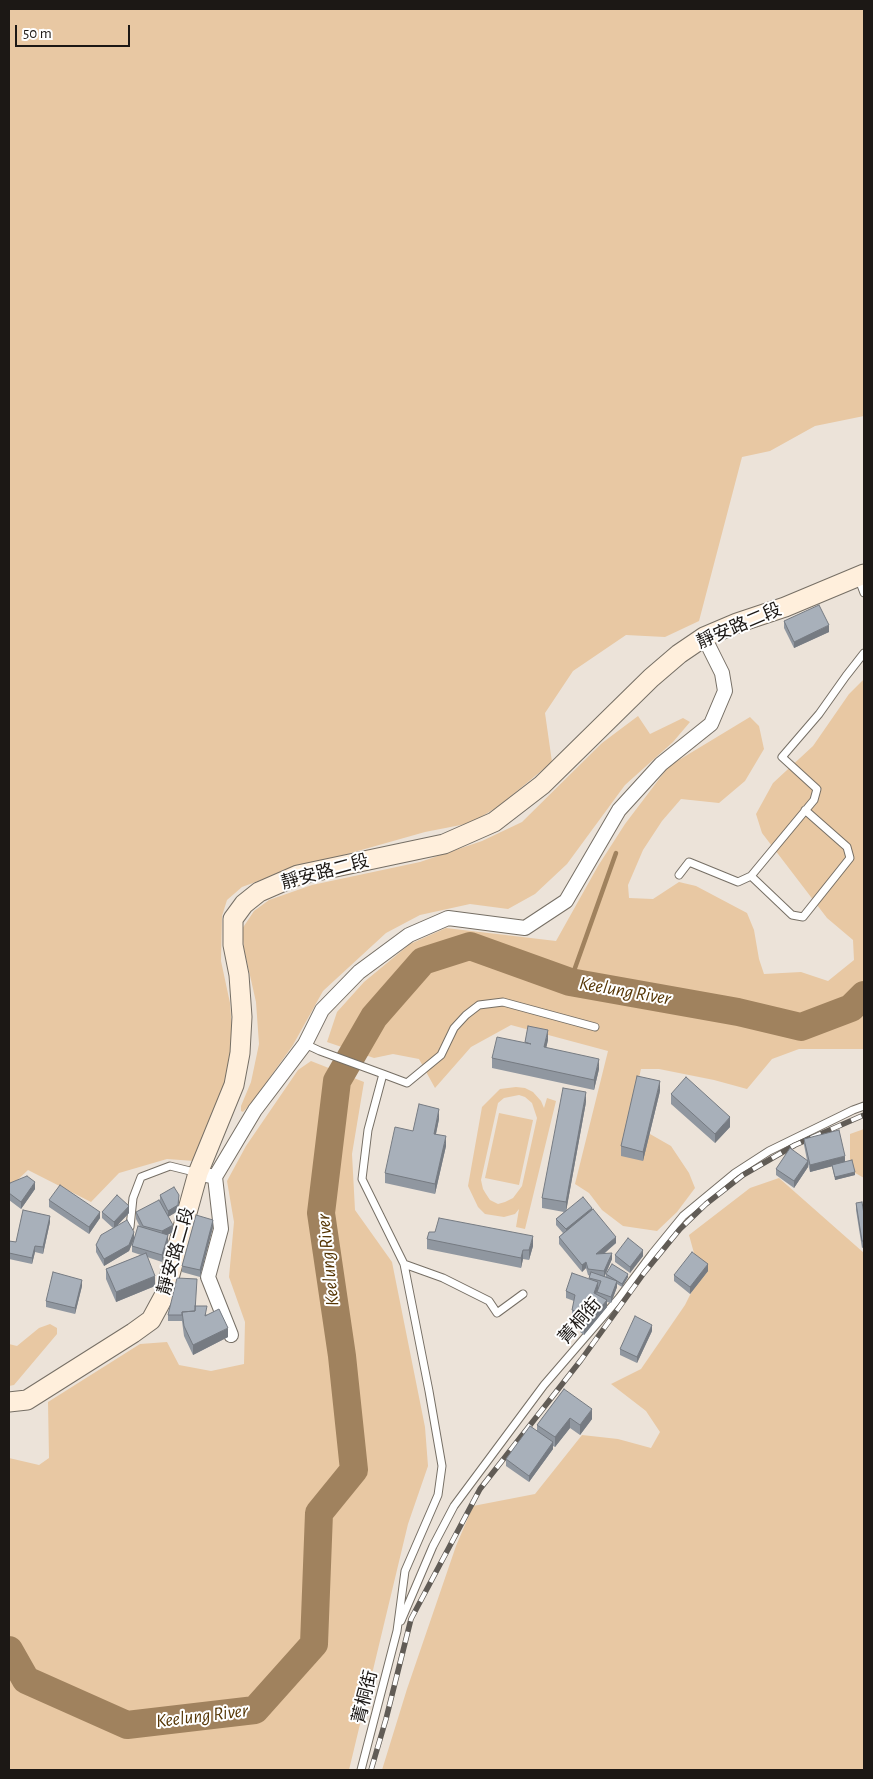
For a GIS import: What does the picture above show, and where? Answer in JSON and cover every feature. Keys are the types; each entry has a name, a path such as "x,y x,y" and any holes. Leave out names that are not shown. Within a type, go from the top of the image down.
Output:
{"main road":[{"name":"靜安路二段","path":"9,1402 28,1400 151,1320 164,1296 206,1175 234,1085 240,1053 242,1017 239,975 233,945 233,919 244,904 259,892 298,876 444,844 494,822 542,785 651,678 679,654 704,637 737,623 862,581"}],"street":[{"path":"231,1334 208,1277 220,1229 206,1175 306,1044 322,1010 359,972 409,934 448,918 525,928 566,901 619,810 661,764 711,724 725,691 722,674 704,637"}],"lane":[{"path":"679,874 689,862 738,882 751,876 814,800 817,790 782,757 819,714 864,653"},
{"path":"751,876 792,914 803,917 850,858 847,847 805,810"},
{"path":"306,1044 407,1083 441,1055 454,1028 479,1005 503,1002 595,1027"},
{"name":"菁桐街","path":"361,1770 397,1631 405,1571 438,1495 442,1466 404,1264 362,1179 368,1130 383,1074"},
{"name":"菁桐街","path":"397,1631 433,1546 454,1506 544,1385 619,1298 683,1216 735,1173 769,1151 864,1106"},
{"path":"130,1227 133,1198 141,1177 170,1166 206,1175"},
{"path":"404,1264 443,1278 489,1301 497,1313 523,1294"}],"shaded area":[{"path":"9,9 864,9 864,416 815,426 770,451 742,457 699,621 665,637 626,635 573,671 545,713 552,762 499,806 471,823 425,832 280,873 242,887 227,900 222,916 221,961 230,1003 233,1044 225,1082 194,1161 167,1159 119,1173 91,1202 28,1170 9,1188"},
{"path":"864,679 864,1049 799,1049 772,1059 747,1089 659,1069 641,1069 621,1156 650,1134 671,1146 689,1173 695,1188 677,1212 657,1231 623,1226 602,1210 589,1193 575,1184 608,1051 511,1025 471,1047 435,1088 419,1059 393,1054 374,1058 327,1042 337,1012 364,982 410,944 446,928 556,941 598,866 625,824 669,766 750,717 759,726 764,749 745,781 719,803 681,799 662,821 643,850 628,885 629,898 653,899 679,882 696,886 747,913 754,930 759,959 764,974 801,972 828,981 854,960 853,940 827,918 762,833 756,814 773,783 813,746 849,694"},
{"path":"638,716 650,734 683,718 690,722 673,742 625,785 567,864 535,894 508,909 470,904 420,915 386,933 323,991 293,1045 253,1101 243,1112 241,1111 241,1106 251,1082 259,1044 256,1002 244,949 242,929 254,911 269,900 312,885 420,862 482,841 522,822 602,743"},
{"path":"311,1061 364,1082 352,1154 355,1210 392,1262 425,1427 428,1466 408,1524 349,1770 9,1770 9,1458 39,1465 49,1458 48,1402 140,1344 167,1342 179,1365 211,1371 244,1364 245,1322 229,1277 234,1222 227,1181 246,1146 298,1070"},
{"path":"525,1088 533,1092 544,1108 547,1098 556,1101 525,1229 516,1227 519,1209 515,1214 504,1217 485,1214 478,1207 468,1186 482,1107 500,1089","holes":["519,1095 532,1103 537,1118 522,1186 513,1198 498,1204 490,1200 483,1189 481,1180 498,1103 504,1098"]},
{"path":"499,1113 533,1120 519,1185 485,1178"},
{"path":"864,1129 864,1178 850,1170 850,1134"},
{"path":"779,1178 864,1253 864,1770 382,1770 407,1689 456,1546 473,1506 535,1494 582,1435 618,1439 651,1448 660,1432 646,1411 611,1384 641,1369 685,1305 700,1275 689,1235 750,1188"},
{"path":"50,1324 57,1328 57,1334 14,1385 9,1386 9,1344 17,1346 39,1328"}],"building":[{"path":"819,605 829,625 794,642 784,621"},
{"path":"528,1026 548,1030 544,1047 599,1059 594,1080 492,1058 497,1037 531,1044 525,1042"},
{"path":"637,1076 660,1081 643,1152 621,1146"},
{"path":"686,1077 730,1117 715,1134 671,1094"},
{"path":"563,1088 586,1092 566,1202 542,1198"},
{"path":"419,1104 439,1109 434,1134 446,1136 435,1184 385,1173 395,1127 413,1131"},
{"path":"839,1130 845,1156 810,1165 804,1139"},
{"path":"790,1148 808,1161 794,1181 776,1169"},
{"path":"852,1160 855,1172 835,1177 832,1165"},
{"path":"27,1176 35,1182 21,1202 9,1193 9,1185"},
{"path":"60,1185 100,1212 89,1227 49,1200"},
{"path":"174,1187 179,1195 178,1205 168,1211 160,1195"},
{"path":"117,1195 129,1206 114,1222 102,1212"},
{"path":"583,1197 592,1208 566,1229 556,1219"},
{"path":"159,1200 173,1225 162,1231 143,1226 136,1212"},
{"path":"862,1202 864,1241 862,1241 856,1203"},
{"path":"593,1209 616,1237 596,1254 612,1253 604,1271 588,1269 586,1262 582,1265 559,1237"},
{"path":"23,1210 50,1216 43,1247 35,1246 32,1258 9,1253 9,1241 16,1242"},
{"path":"196,1215 213,1220 200,1270 182,1266"},
{"path":"439,1218 533,1236 529,1250 523,1250 521,1258 427,1239 429,1232 435,1232"},
{"path":"127,1220 134,1232 129,1245 104,1259 96,1245 101,1235"},
{"path":"138,1226 168,1235 162,1255 132,1246"},
{"path":"628,1238 643,1250 630,1267 615,1255"},
{"path":"692,1252 708,1264 690,1287 674,1275"},
{"path":"146,1253 155,1276 116,1292 106,1269"},
{"path":"612,1264 628,1274 622,1284 606,1274"},
{"path":"53,1272 82,1280 75,1308 46,1301"},
{"path":"591,1272 617,1281 611,1297 597,1292 601,1281 589,1278"},
{"path":"572,1273 598,1282 594,1293 607,1300 584,1328 580,1325 587,1314 572,1310 575,1295 566,1291"},
{"path":"177,1278 197,1279 195,1311 182,1312 182,1315 168,1315"},
{"path":"195,1306 207,1306 205,1316 219,1309 228,1328 193,1345 184,1326 182,1312 195,1311"},
{"path":"635,1316 652,1325 637,1357 620,1349"},
{"path":"564,1389 592,1409 580,1425 570,1418 555,1437 537,1425"},
{"path":"530,1426 553,1442 529,1476 506,1459"}],"waterway":[{"path":"570,982 616,853"},
{"name":"Keelung River","path":"9,1650 26,1680 127,1725 255,1710 314,1644 319,1513 354,1470 342,1356 321,1213 337,1081 374,1017 423,961 470,946 570,982 738,1012 801,1027 851,1008 864,995"}],"railway":[{"path":"371,1770 411,1619 480,1489 581,1360 644,1273 680,1229 706,1204 743,1175 795,1145 864,1115"}]}
